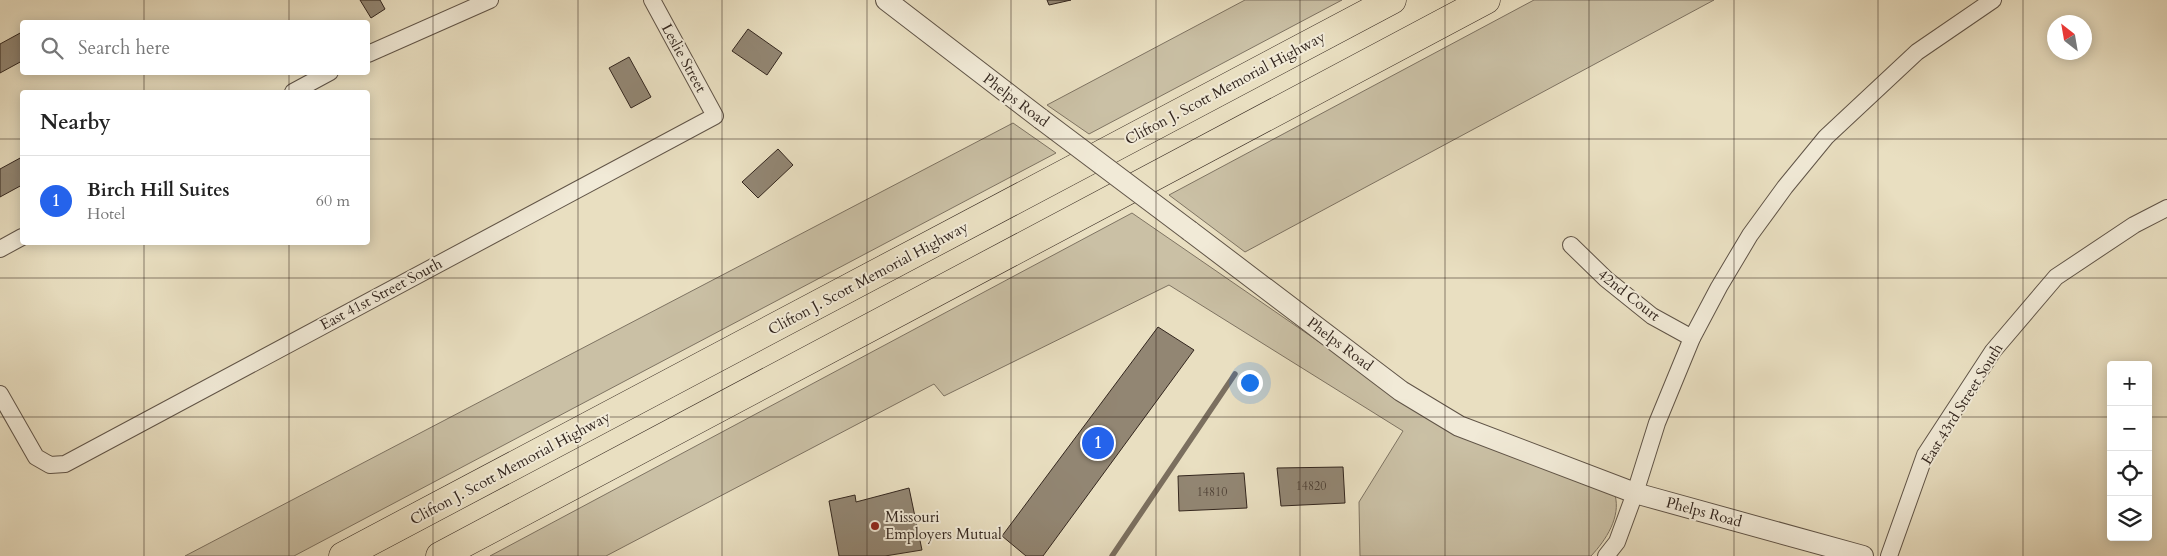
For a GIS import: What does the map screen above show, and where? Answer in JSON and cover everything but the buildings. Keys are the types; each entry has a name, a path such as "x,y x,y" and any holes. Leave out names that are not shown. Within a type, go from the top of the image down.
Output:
{"highway":[{"name":"Clifton J. Scott Memorial Highway","path":"344,556 1392,0"},
{"path":"440,556 1486,0"}],"street":[{"name":"Leslie Street","path":"652,0 716,116"},
{"name":"Phelps Road","path":"886,0 1401,391 1459,426 1635,493 1863,556"},
{"path":"1606,556 1617,542 1657,423 1692,338 1750,235 1785,187 1826,137 1917,52 1993,0"},
{"path":"370,53 486,1"},
{"path":"297,90 324,75"},
{"name":"East 41st Street South","path":"0,394 36,457 45,464 65,464 716,116"},
{"name":"East 43rd Street South","path":"1889,556 1926,456 1993,350 2056,277 2134,225 2167,208"},
{"path":"0,249 20,237"},
{"name":"42nd Court","path":"1570,245 1606,279 1652,316 1692,338"}],"shaded area":[{"path":"1245,0 1342,0 1089,134 1047,105"},
{"path":"1534,0 1714,0 1245,252 1169,195"},
{"path":"1013,123 1056,153 294,556 185,556"},
{"path":"1132,213 1402,399 1615,495 1616,512 1614,520 1602,543 1591,556 1360,556 1359,502 1403,431 1169,285 944,396 934,384 606,556 490,556"}],"waterway":[{"path":"1112,556 1235,374"}],"place":[{"name":"Birch Hill Suites","path":"1098,443"},
{"name":"Missouri Employers Mutual","path":"875,526"}]}
